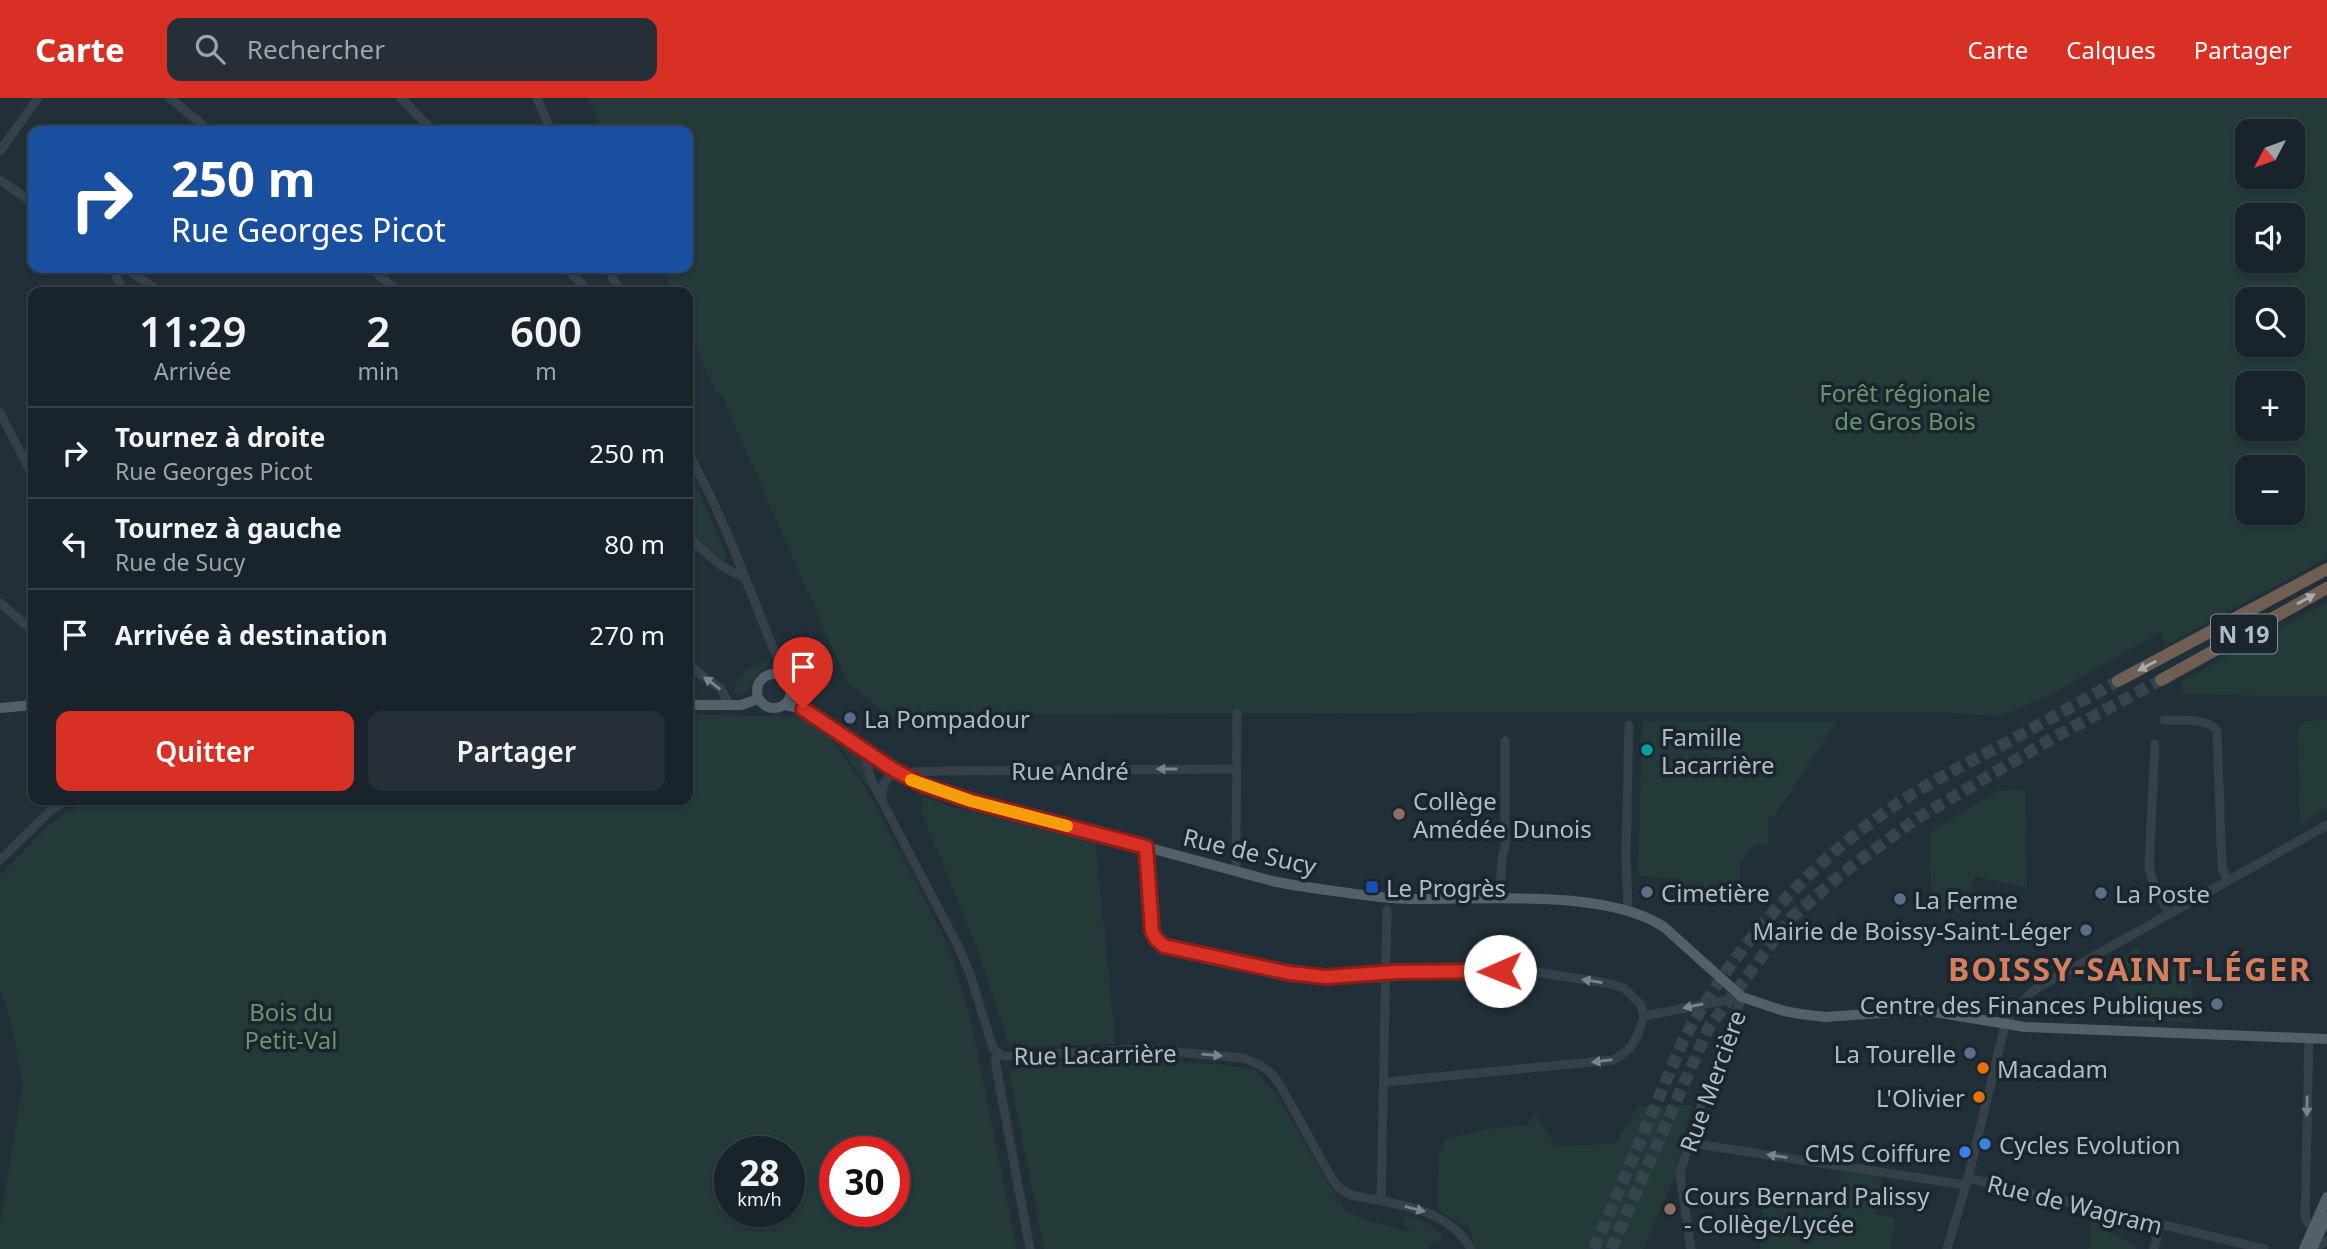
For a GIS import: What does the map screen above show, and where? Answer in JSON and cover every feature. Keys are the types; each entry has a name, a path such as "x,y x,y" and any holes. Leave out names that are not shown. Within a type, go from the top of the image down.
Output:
{"highway":[{"name":"N 19","path":"2118,681 2327,569"},
{"name":"N 19","path":"2161,680 2327,588"}],"main road":[{"path":"767,674 779,674 787,680 788,700 772,708 758,699 759,682 767,674"},
{"path":"693,705 741,705 758,699"},
{"name":"Rue de Sucy","path":"788,700 908,778 971,801 1236,872 1297,887 1390,893 1423,899 1548,898 1628,911 1651,918 1742,997 1784,1011 1817,1016 1922,1010 2036,1028 2327,1039"},
{"path":"0,708 28,705"},
{"path":"2310,1249 2313,1228 2327,1197"},
{"path":"2310,1249 2327,1217"}],"street":[{"path":"0,150 38,98"},
{"path":"170,98 204,126"},
{"path":"401,98 428,126"},
{"path":"537,98 549,126"},
{"path":"0,180 28,200"},
{"path":"133,273 153,287"},
{"path":"376,273 393,287"},
{"path":"571,273 585,287"},
{"path":"0,413 28,466"},
{"path":"693,462 778,660 779,674"},
{"path":"693,541 723,567 743,577"},
{"path":"0,603 28,627"},
{"path":"693,669 721,689 730,706"},
{"path":"1236,872 1237,713"},
{"path":"2164,720 2206,722 2213,725 2217,731 2222,867 2227,881"},
{"path":"1628,911 1626,858 1629,725"},
{"path":"1500,898 1505,846 1505,741"},
{"path":"2155,744 2149,867 2153,882 2169,914"},
{"name":"Rue Lacarrière","path":"869,753 867,763 872,780 958,946 974,985 990,1043 998,1053 1002,1056 1015,1056 1142,1049 1244,1058 1266,1069 1280,1085 1339,1188 1351,1195 1433,1215 1456,1230 1471,1249"},
{"name":"Rue André","path":"908,778 914,772 944,771 1236,769"},
{"path":"882,798 883,785 894,770"},
{"path":"0,860 40,820 61,805"},
{"path":"1947,1249 1967,1182 2005,1025 2014,1010 2029,995 2327,825"},
{"path":"1146,847 1152,931 1164,946 1289,973 1326,977 1385,972 1523,971 1606,983 1623,988 1633,995 1644,1016 1639,1037 1633,1046 1624,1055 1613,1060 1385,1082"},
{"path":"1381,1201 1387,910"},
{"path":"1644,1016 1742,997"},
{"name":"Rue Mercière","path":"1690,1249 1680,1173 1703,1099 1742,997"},
{"path":"2309,1038 2305,1218 2313,1228"},
{"path":"998,1053 995,1061 1030,1249"},
{"name":"Rue de Wagram","path":"1689,1143 1967,1182 2264,1249"},
{"path":"2154,1249 2160,1225"},
{"path":"2310,1249 2327,1241"}],"green space":[{"name":"Forêt régionale de Gros Bois","path":"588,98 2327,98 2327,558 2166,645 2161,632 2050,695 2001,716 1936,712 966,714 891,718 847,682 722,396 715,391 693,340 693,287 670,287 664,273 693,273 693,126 600,126"},
{"path":"693,478 727,556 723,560 693,534"},
{"path":"2327,602 2327,697 2184,694 2180,682"},
{"path":"770,659 766,667 755,676 745,694 735,694 733,688 746,669"},
{"name":"Bois du Petit-Val","path":"693,714 796,717 815,724 828,734 870,795 949,947 972,1024 1017,1249 0,1249 0,1223 22,1088 16,1044 0,992 0,875 48,826 82,805 693,805"},
{"path":"2327,720 2327,808 2300,824 2298,727 2306,721"},
{"path":"1642,721 1837,721 1774,817 1769,816 1768,845 1755,844 1740,864 1740,892 1680,892 1679,879 1638,876"},
{"path":"832,734 862,756 870,784 867,786"},
{"path":"2026,789 2027,888 1974,876 1966,913 1932,910 1929,833 1997,791"},
{"path":"923,797 953,807 1095,841 1116,1044 1010,1047 977,948 922,814"},
{"path":"2137,947 2156,976 2191,963 2193,1023 2124,1020 2115,962"},
{"path":"1456,976 1512,981 1499,996 1465,990"},
{"path":"1088,1055 1254,1069 1276,1094 1344,1209 1363,1219 1411,1232 1403,1223 1406,1215 1427,1223 1445,1238 1429,1244 1429,1249 1044,1249 1009,1072"},
{"path":"1692,1105 1674,1177 1643,1249 1476,1249 1469,1229 1438,1210 1439,1153 1447,1138 1487,1129 1527,1125 1535,1113 1556,1146 1615,1144 1638,1106"},
{"path":"1841,1170 1882,1178 1875,1214 1895,1218 1891,1249 1760,1249 1763,1216 1757,1199 1759,1194 1836,1210"},
{"path":"2092,1219 2105,1230 2136,1245 2137,1249 2088,1249 2091,1245 2089,1230"}],"tunnel":[{"path":"1611,1249 1709,1027 1791,918 1844,872 1916,819 2053,738 2161,680"},
{"path":"1594,1249 1683,1041 1724,974 1773,912 1829,857 1891,808 1945,775 2118,681"}],"slow traffic":[{"path":"911,780 971,801 1067,826"}],"place":[{"name":"La Pompadour","path":"850,718"},
{"name":"Famille Lacarrière","path":"1647,750"},
{"name":"Collège Amédée Dunois","path":"1399,814"},
{"name":"Le Progrès","path":"1372,887"},
{"name":"Cimetière","path":"1647,892"},
{"name":"La Poste","path":"2101,893"},
{"name":"La Ferme","path":"1900,899"},
{"name":"Mairie de Boissy-Saint-Léger","path":"2086,930"},
{"name":"Centre des Finances Publiques","path":"2217,1004"},
{"name":"La Tourelle","path":"1970,1053"},
{"name":"Macadam","path":"1983,1068"},
{"name":"L'Olivier","path":"1979,1097"},
{"name":"Cycles Evolution","path":"1985,1144"},
{"name":"CMS Coiffure","path":"1965,1152"},
{"name":"Cours Bernard Palissy - Collège/Lycée","path":"1670,1209"}],"district":[{"name":"BOISSY-SAINT-LÉGER","path":"2130,968"}],"route":[{"path":"803,709 894,770 923,785 971,801 1146,847 1152,931 1164,946 1289,973 1310,973 1326,977 1395,972 1500,971"}]}
